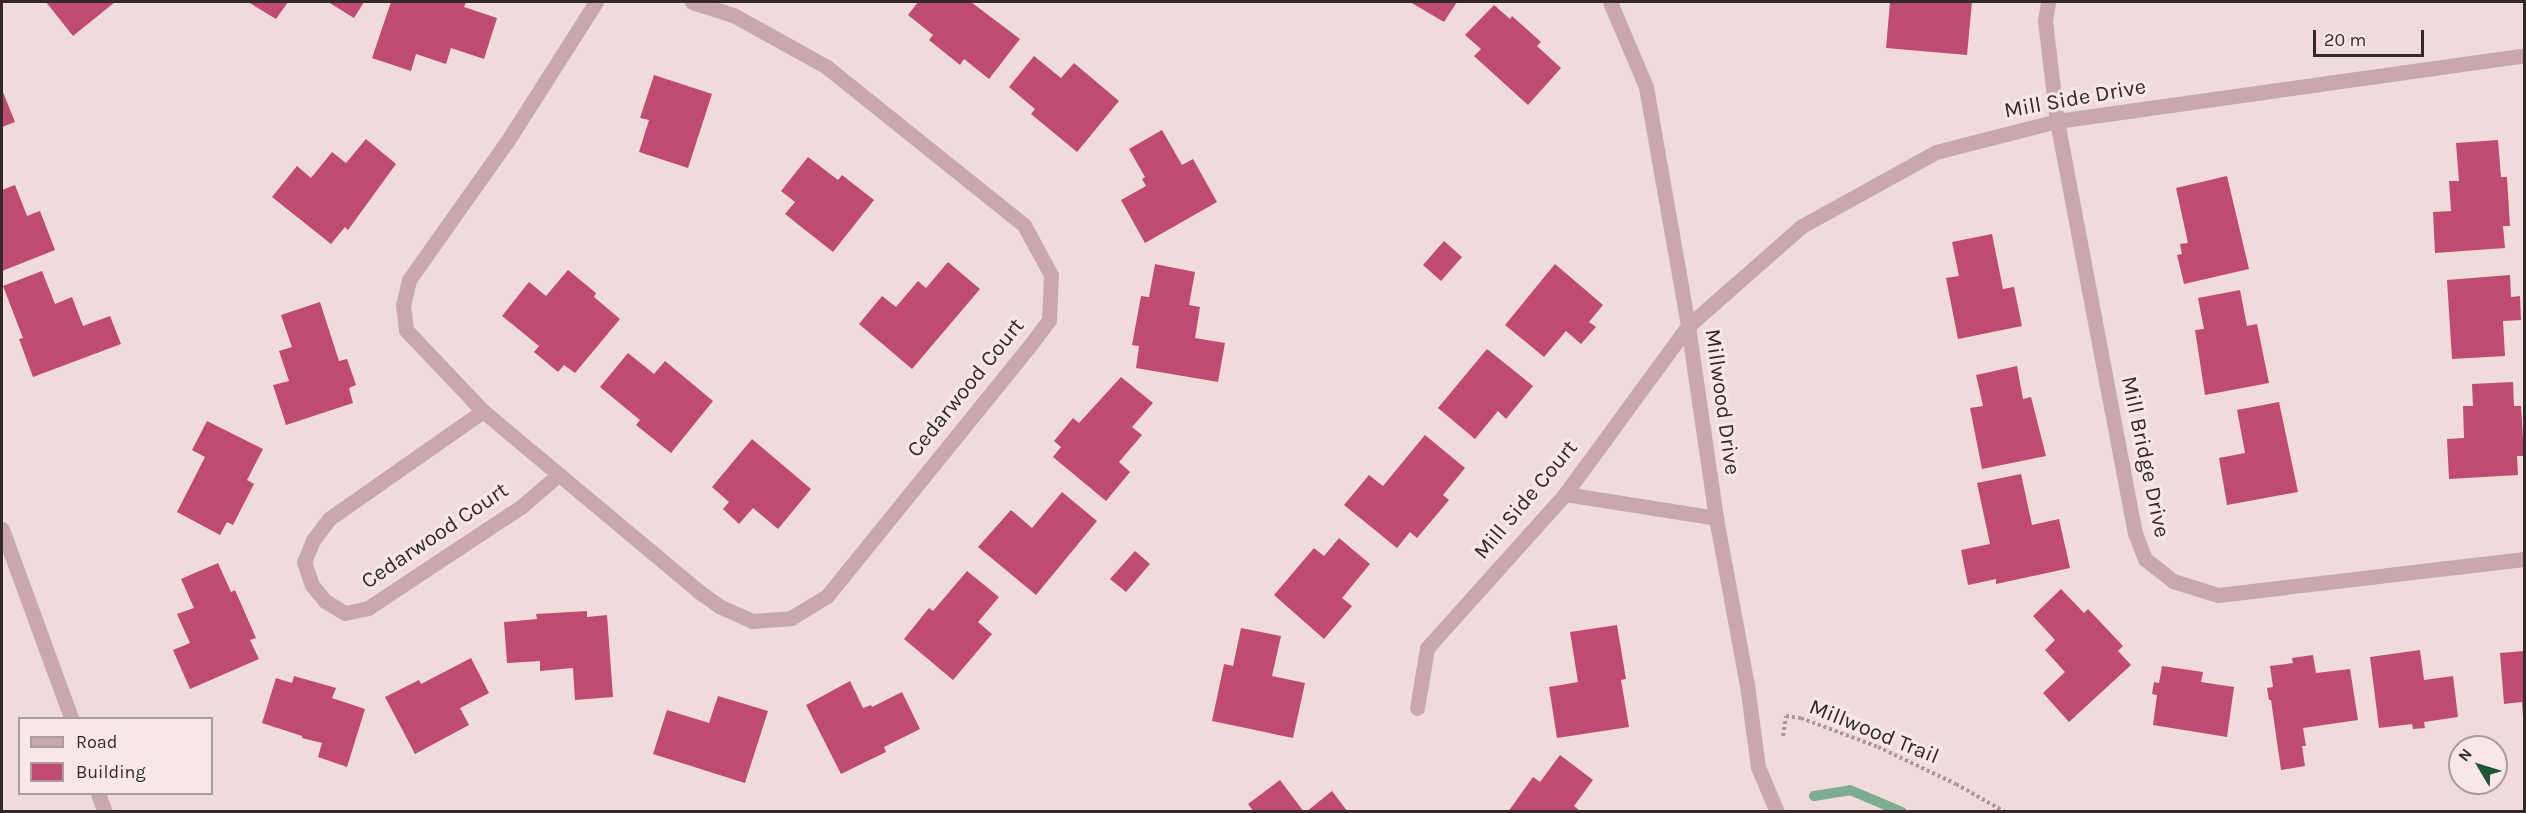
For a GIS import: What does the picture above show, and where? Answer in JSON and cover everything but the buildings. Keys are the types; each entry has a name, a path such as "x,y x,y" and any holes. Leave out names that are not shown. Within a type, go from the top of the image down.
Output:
{"street":[{"name":"Cedarwood Court","path":"596,2 508,141 409,280 403,305 406,330 483,411 698,591 721,607 752,621 790,618 827,596 1049,320 1051,275 1024,225 827,67 734,15 692,2"},
{"name":"Millwood Drive","path":"1610,2 1646,87 1688,326 1716,518 1748,685 1758,766 1777,812"},
{"name":"Mill Bridge Drive","path":"2048,2 2045,21 2057,121 2135,533 2145,559 2173,581 2218,595 2524,560"},
{"name":"Mill Side Drive","path":"1688,326 1802,226 1936,152 2057,121 2524,55"},
{"name":"Mill Side Court","path":"1417,708 1427,648 1565,494 1688,326"},
{"name":"Cedarwood Court","path":"483,411 328,519 313,540 304,562 312,585 325,601 345,613 368,609 522,506 558,475"},
{"path":"1565,494 1716,518"},
{"path":"2,530 71,717"},
{"path":"98,795 105,812"}],"path":[{"name":"Millwood Trail","path":"1783,745 1786,716 1801,718 1878,747 1956,784 2005,812"}],"waterway":[{"path":"1814,796 1850,790 1902,812"}]}
